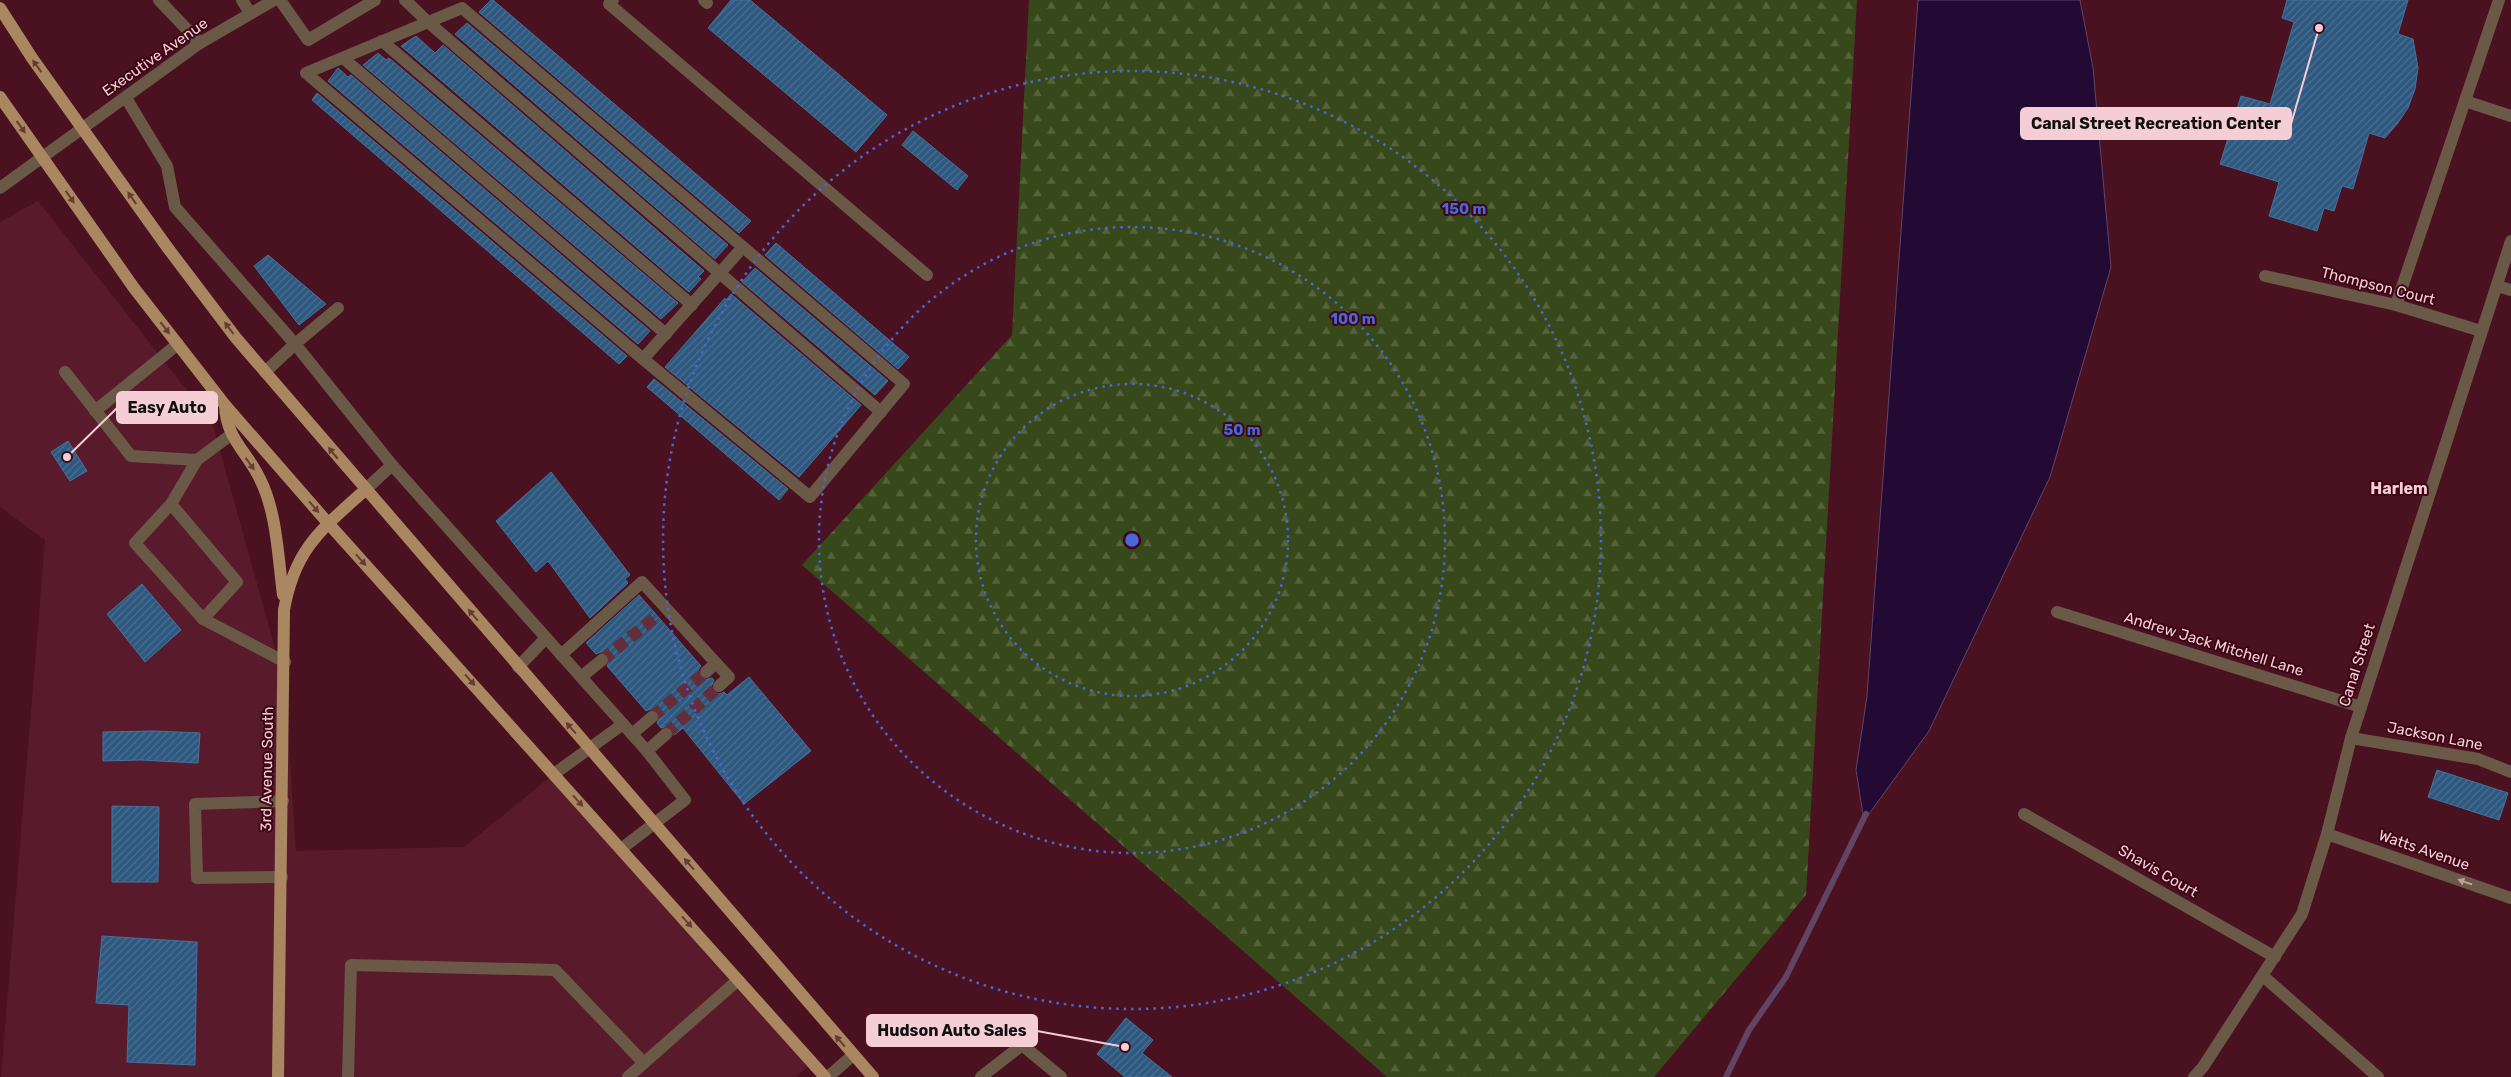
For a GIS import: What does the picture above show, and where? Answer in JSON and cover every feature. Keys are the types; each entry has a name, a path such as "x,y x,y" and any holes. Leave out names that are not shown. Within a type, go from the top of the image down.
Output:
{"main road":[{"path":"0,8 32,58 167,247 265,372 873,1077"},
{"path":"0,97 134,288 225,404 328,523 827,1077"},
{"path":"225,404 226,419 232,434 237,445 260,478 267,497 278,551 284,610"},
{"name":"3rd Avenue South","path":"278,1077 285,662 284,610 289,582 306,548 328,523 365,490"}],"street":[{"path":"159,0 200,43"},
{"path":"242,0 250,14"},
{"name":"Executive Avenue","path":"0,188 200,43 274,0"},
{"path":"280,0 308,40 375,0"},
{"path":"405,0 428,22 881,412"},
{"path":"613,0 609,4 927,275"},
{"path":"2396,305 2499,0"},
{"path":"462,8 904,384 810,497 306,74 428,22 462,8"},
{"path":"382,41 692,305"},
{"path":"343,58 666,334"},
{"path":"126,98 167,166 175,207 295,344 392,465 632,734 685,800 655,825 621,849"},
{"path":"2465,101 2511,116"},
{"name":"Canal Street","path":"2194,1077 2203,1067 2302,914 2327,834 2351,738 2511,241"},
{"path":"644,359 743,247"},
{"name":"Thompson Court","path":"2265,276 2396,305 2481,331"},
{"path":"2498,286 2511,290"},
{"path":"265,372 338,308"},
{"path":"95,411 178,344"},
{"path":"65,372 131,456 197,460"},
{"path":"232,434 197,460 171,504 135,543 203,619 285,662"},
{"path":"365,490 392,465"},
{"path":"171,504 237,582 203,619"},
{"path":"561,654 642,582 662,612 711,667 729,676 718,686"},
{"name":"Andrew Jack Mitchell Lane","path":"2057,612 2361,707"},
{"path":"518,667 546,638"},
{"path":"581,677 602,660"},
{"path":"632,734 652,717"},
{"path":"554,774 623,724"},
{"path":"647,752 666,734"},
{"name":"Jackson Lane","path":"2351,738 2478,760 2511,772"},
{"path":"282,877 197,878 195,804 283,801"},
{"name":"Shavis Court","path":"2024,814 2275,956"},
{"name":"Watts Avenue","path":"2327,834 2511,898"},
{"path":"348,1077 350,965 555,970 644,1063"},
{"path":"2263,976 2378,1077"},
{"path":"628,1077 738,980"},
{"path":"981,1077 1022,1045 1060,1077"},
{"path":"827,1077 853,1055"}],"shaded area":[{"path":"1918,0 2080,0 2093,68 2111,267 2050,477 1929,731 1864,821 1856,770 1867,696"},
{"path":"38,201 212,422 285,684 296,851 464,847 554,774 812,1063 796,1077 1,1077 45,540 0,507 0,222"}],"green space":[{"path":"1029,0 1857,0 1806,895 1654,1077 1387,1077 802,565 1012,335"}],"building":[{"path":"491,0 751,221 739,233 479,12"},
{"path":"731,0 750,0 887,115 856,152 708,28"},
{"path":"2287,0 2408,0 2398,34 2413,39 2418,68 2415,89 2408,108 2385,138 2369,133 2353,189 2342,186 2334,211 2324,208 2317,231 2269,216 2279,182 2220,164 2241,96 2270,104 2294,22 2282,18"},
{"path":"467,23 728,245 715,259 455,34"},
{"path":"416,36 435,53 443,45 704,271 698,277 701,279 689,292 401,46"},
{"path":"378,53 386,60 389,58 678,303 661,319 363,65"},
{"path":"338,68 348,77 351,75 650,331 638,344 328,81"},
{"path":"317,93 627,356 619,364 312,100"},
{"path":"913,131 968,176 957,190 902,145"},
{"path":"776,243 909,357 898,369 765,255"},
{"path":"268,255 326,304 299,325 254,266"},
{"path":"755,268 888,381 875,395 742,282"},
{"path":"731,294 861,405 799,477 665,367 725,298 726,300"},
{"path":"654,379 788,489 779,500 647,387"},
{"path":"68,441 87,471 70,481 51,452"},
{"path":"551,472 630,575 625,579 628,583 590,618 548,561 536,572 496,521"},
{"path":"142,584 181,630 145,662 107,614"},
{"path":"639,595 701,666 698,670 700,677 704,680 712,678 714,680 711,687 713,692 720,694 724,692 727,695 749,677 811,751 744,804 683,728 674,735 669,726 661,728 657,723 660,716 658,711 651,709 646,711 607,666 610,659 608,655 601,652 596,654 586,643"},
{"path":"154,731 200,733 198,763 140,760 103,761 103,732"},
{"path":"2437,770 2508,793 2499,820 2428,797"},
{"path":"112,806 159,807 158,882 112,882"},
{"path":"102,936 197,942 195,1065 127,1062 129,1005 96,1003"},
{"path":"1126,1018 1153,1040 1142,1053 1172,1077 1125,1077 1097,1054"}],"waterway":[{"path":"1726,1077 1749,1030 1786,977 1866,814"}],"tunnel":[{"path":"602,660 657,616"},
{"path":"652,717 706,672"},
{"path":"666,734 719,686"}],"place":[{"name":"Canal Street Recreation Center","path":"2319,28"},
{"name":"Easy Auto","path":"67,457"},
{"name":"Hudson Auto Sales","path":"1125,1047"}],"district":[{"name":"Harlem","path":"2399,488"}]}
